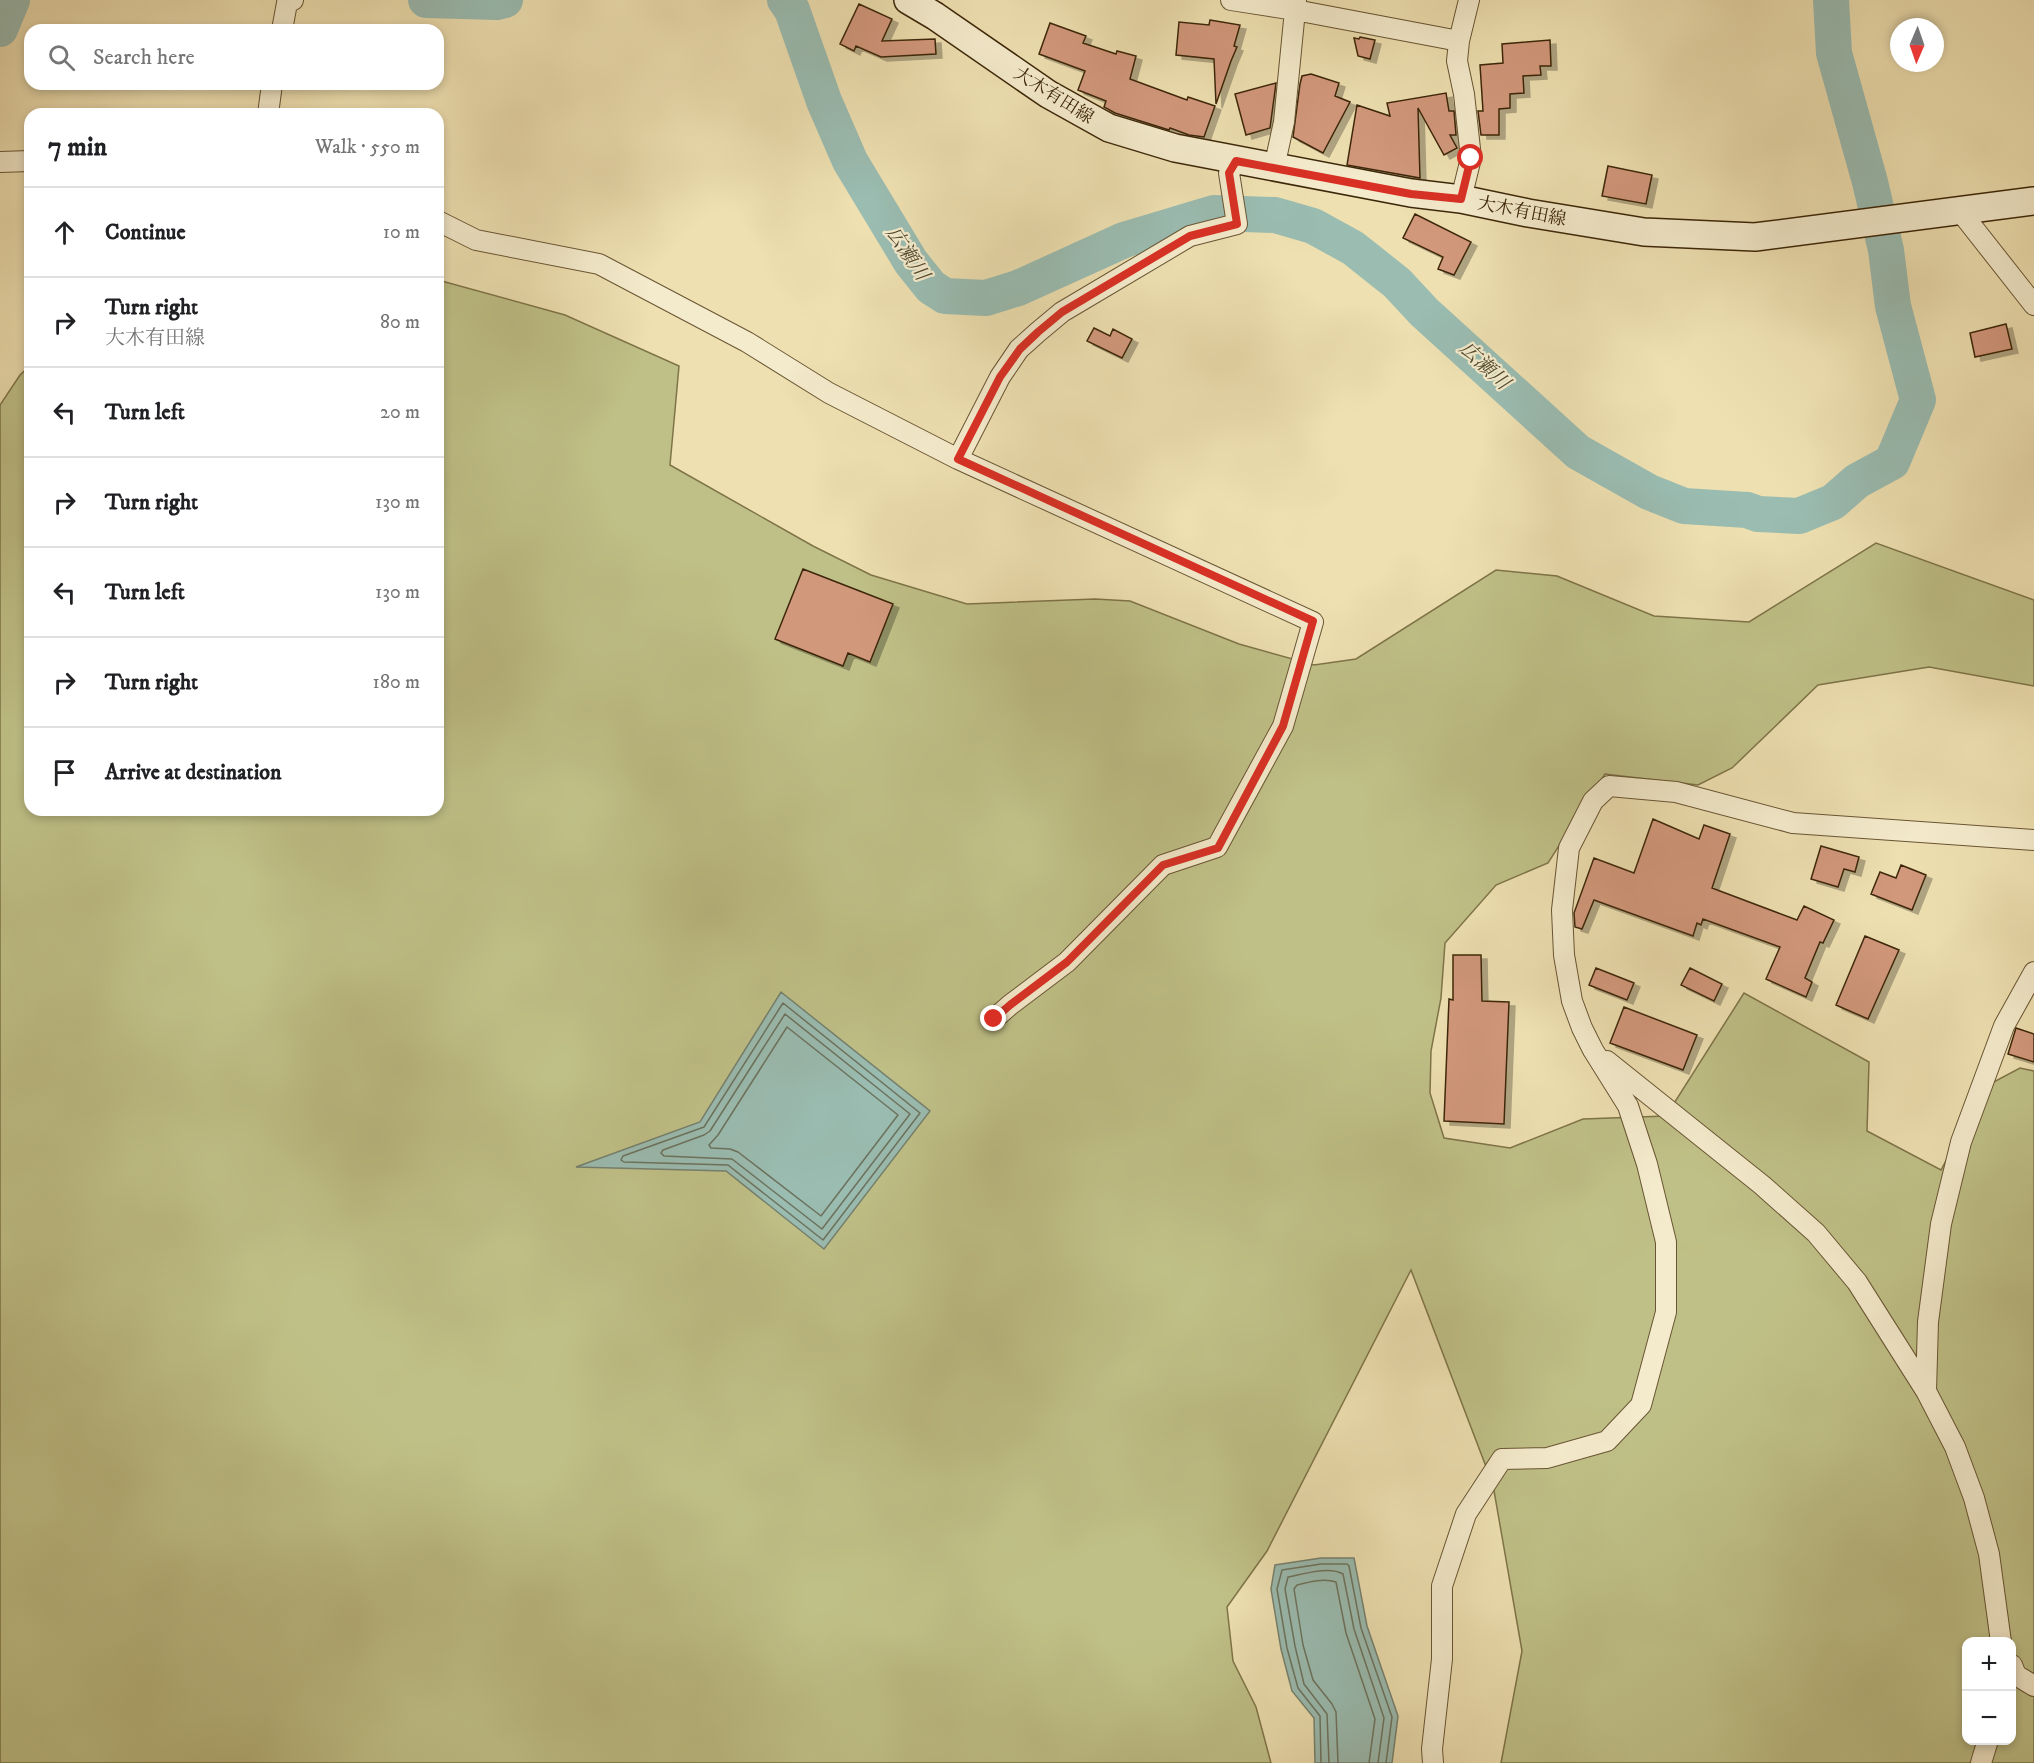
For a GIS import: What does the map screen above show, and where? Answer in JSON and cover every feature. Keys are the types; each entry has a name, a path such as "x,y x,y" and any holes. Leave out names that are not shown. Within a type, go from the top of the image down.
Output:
{"main road":[{"name":"大木有田線","path":"908,0 940,8 1048,94 1109,128 1233,167 1274,168 1411,194 1461,199 1528,213 1644,232 1755,237 2034,201"}],"street":[{"path":"1231,0 1296,5 1459,41"},
{"path":"1461,199 1471,158 1464,94 1457,61 1468,0"},
{"path":"284,24 290,2"},
{"path":"1274,168 1284,122 1296,5"},
{"path":"269,108 271,90"},
{"path":"0,162 24,161"},
{"path":"958,459 1000,377 1020,349 1038,332 1062,312 1190,236 1237,224 1233,167"},
{"path":"1960,211 2034,305"},
{"path":"444,224 476,240 599,264 747,342 829,393 958,459 1313,621 1283,726 1218,848 1163,865 1067,962 994,1019"},
{"path":"1433,1763 1432,1749 1442,1659 1442,1586 1466,1514 1502,1460 1547,1458 1607,1441 1641,1405 1666,1312 1666,1242 1647,1164 1628,1106 1593,1050 1575,1010 1568,981 1562,909 1569,848 1593,801 1610,786 1676,792 1792,823 2034,840"},
{"path":"1926,1391 1928,1322 1941,1224 1960,1142 2004,1026 2034,972"},
{"path":"1593,1050 1762,1185 1816,1233 1857,1282 1926,1391 1955,1447 1974,1498 1989,1554 2000,1637"},
{"path":"2016,1675 2034,1686"},
{"path":"1981,1763 1986,1745"}],"green space":[{"path":"444,282 565,315 679,366 670,465 813,546 871,575 967,604 1095,599 1130,601 1239,644 1314,665 1356,659 1496,570 1557,576 1654,616 1749,622 1876,543 2034,600 2034,686 1929,667 1818,685 1732,768 1698,785 1605,774 1548,863 1496,885 1445,943 1441,998 1431,1051 1430,1093 1444,1138 1510,1148 1583,1119 1666,1116 1744,993 1869,1062 1867,1131 1941,1170 1986,1086 2020,1068 2034,1071 2034,1763 1501,1763 1522,1651 1493,1485 1411,1270 1267,1551 1227,1607 1233,1661 1256,1707 1271,1763 0,1763 0,405 24,371 24,816 444,816"}],"water":[{"path":"781,992 930,1111 824,1249 726,1171 576,1167 700,1122"},
{"path":"1321,1558 1354,1558 1367,1626 1398,1716 1392,1763 1315,1763 1314,1718 1292,1691 1281,1649 1271,1589 1275,1565"}],"building":[{"path":"859,4 892,19 882,41 935,39 936,54 881,57 856,46 854,51 840,44"},
{"path":"1210,20 1240,25 1234,46 1237,47 1216,104 1214,59 1176,55 1179,22 1209,25"},
{"path":"1050,23 1086,36 1083,43 1116,54 1117,51 1136,56 1130,79 1187,100 1188,97 1215,106 1204,137 1189,135 1170,128 1169,130 1115,113 1104,107 1106,101 1078,90 1085,71 1039,54"},
{"path":"1360,37 1375,40 1370,59 1358,56 1354,38 1359,39"},
{"path":"1550,40 1551,66 1540,66 1541,75 1523,76 1524,93 1510,94 1510,108 1499,109 1499,135 1481,135 1478,111 1483,111 1480,65 1503,63 1502,44"},
{"path":"1311,74 1339,83 1335,96 1350,102 1323,153 1293,137 1302,76"},
{"path":"1276,83 1270,128 1246,135 1235,94"},
{"path":"1446,93 1449,111 1454,111 1456,135 1450,135 1457,148 1444,155 1418,108 1420,178 1347,165 1357,105 1390,116 1387,103"},
{"path":"1608,166 1652,175 1646,204 1602,196"},
{"path":"1415,214 1471,242 1454,275 1438,269 1443,257 1403,238"},
{"path":"2006,324 2012,349 1975,357 1970,333"},
{"path":"1094,328 1110,336 1113,329 1132,339 1122,358 1087,341"},
{"path":"803,569 893,604 870,662 848,653 843,666 775,639"},
{"path":"1653,819 1699,839 1704,825 1730,834 1712,888 1797,920 1804,906 1834,920 1823,943 1820,942 1805,978 1812,982 1806,997 1766,979 1780,947 1703,919 1701,925 1697,923 1693,936 1594,900 1582,929 1575,927 1574,913 1594,858 1634,873"},
{"path":"1821,846 1859,857 1855,872 1844,869 1838,887 1811,879"},
{"path":"1901,865 1926,875 1912,910 1871,894 1880,872 1896,878"},
{"path":"1865,936 1899,950 1868,1019 1836,1005"},
{"path":"1453,955 1481,955 1482,1001 1509,1002 1504,1124 1444,1121 1449,999 1453,1000"},
{"path":"1596,968 1634,983 1627,1000 1589,985"},
{"path":"1690,968 1722,984 1714,1001 1681,985"},
{"path":"1624,1007 1697,1035 1683,1070 1610,1043"},
{"path":"2016,1028 2034,1034 2034,1062 2008,1054"}],"waterway":[{"path":"0,29 12,0"},
{"name":"広瀬川","path":"426,0 497,2 505,0"},
{"name":"広瀬川","path":"785,0 792,10 824,101 850,161 911,262 931,287 945,296 986,298 1018,288 1124,240 1214,213 1275,215 1313,226 1353,248 1397,283 1424,312 1578,452 1649,492 1684,506 1799,516 1833,502 1857,481 1892,462 1918,400 1893,306 1886,250 1870,182 1834,53 1831,0"}],"route":[{"path":"994,1019 1067,962 1163,865 1218,848 1283,726 1313,621 958,459 1000,377 1020,349 1062,312 1190,236 1237,224 1229,173 1236,161 1411,194 1461,199 1471,158"}]}
